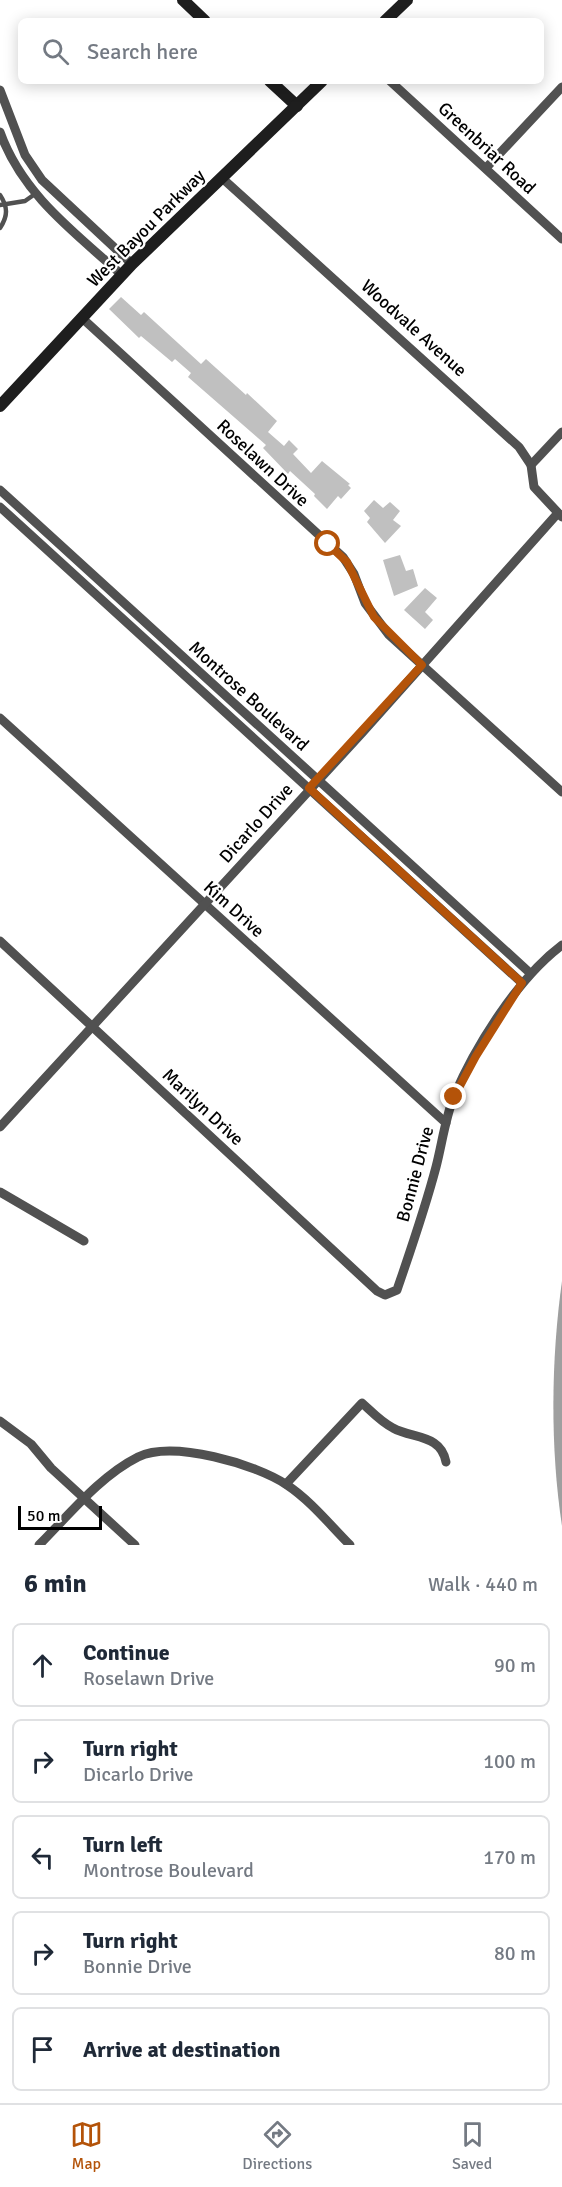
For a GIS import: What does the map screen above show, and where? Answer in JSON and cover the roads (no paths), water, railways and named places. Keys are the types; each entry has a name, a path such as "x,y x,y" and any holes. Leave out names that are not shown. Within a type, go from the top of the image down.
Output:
{"street":[{"path":"183,0 202,18"},
{"path":"388,18 407,0"},
{"path":"273,84 297,106"},
{"name":"West Bayou Parkway","path":"0,405 132,264 319,84"},
{"name":"Greenbriar Road","path":"393,84 562,239"},
{"path":"486,168 562,87"},
{"path":"1,95 25,154 42,180 132,264"},
{"path":"0,132 12,162 33,192 122,275"},
{"name":"Woodvale Avenue","path":"222,178 519,447 531,465 534,487 560,515"},
{"path":"33,192 42,180"},
{"name":"Roselawn Drive","path":"82,318 343,557 374,617 422,665 562,792"},
{"path":"531,465 562,432"},
{"name":"Montrose Boulevard","path":"0,490 530,973"},
{"name":"Montrose Boulevard","path":"0,507 522,983"},
{"name":"Dicarlo Drive","path":"0,1127 560,515"},
{"name":"Kim Drive","path":"0,718 446,1123"},
{"name":"Marilyn Drive","path":"0,941 377,1291 385,1295"},
{"name":"Bonnie Drive","path":"385,1295 397,1290 435,1172 446,1123 462,1080 522,983 562,945"},
{"path":"0,1192 84,1241"},
{"path":"286,1484 362,1403 394,1429 432,1441 444,1451 446,1462"},
{"path":"0,1421 31,1444 51,1468 87,1498 135,1545"},
{"path":"39,1545 87,1498 129,1462 160,1450 210,1457 260,1472 286,1484 351,1545"}],"lane":[{"path":"0,205 25,201 33,192"},
{"path":"0,195 7,205 6,219 0,228"}]}
